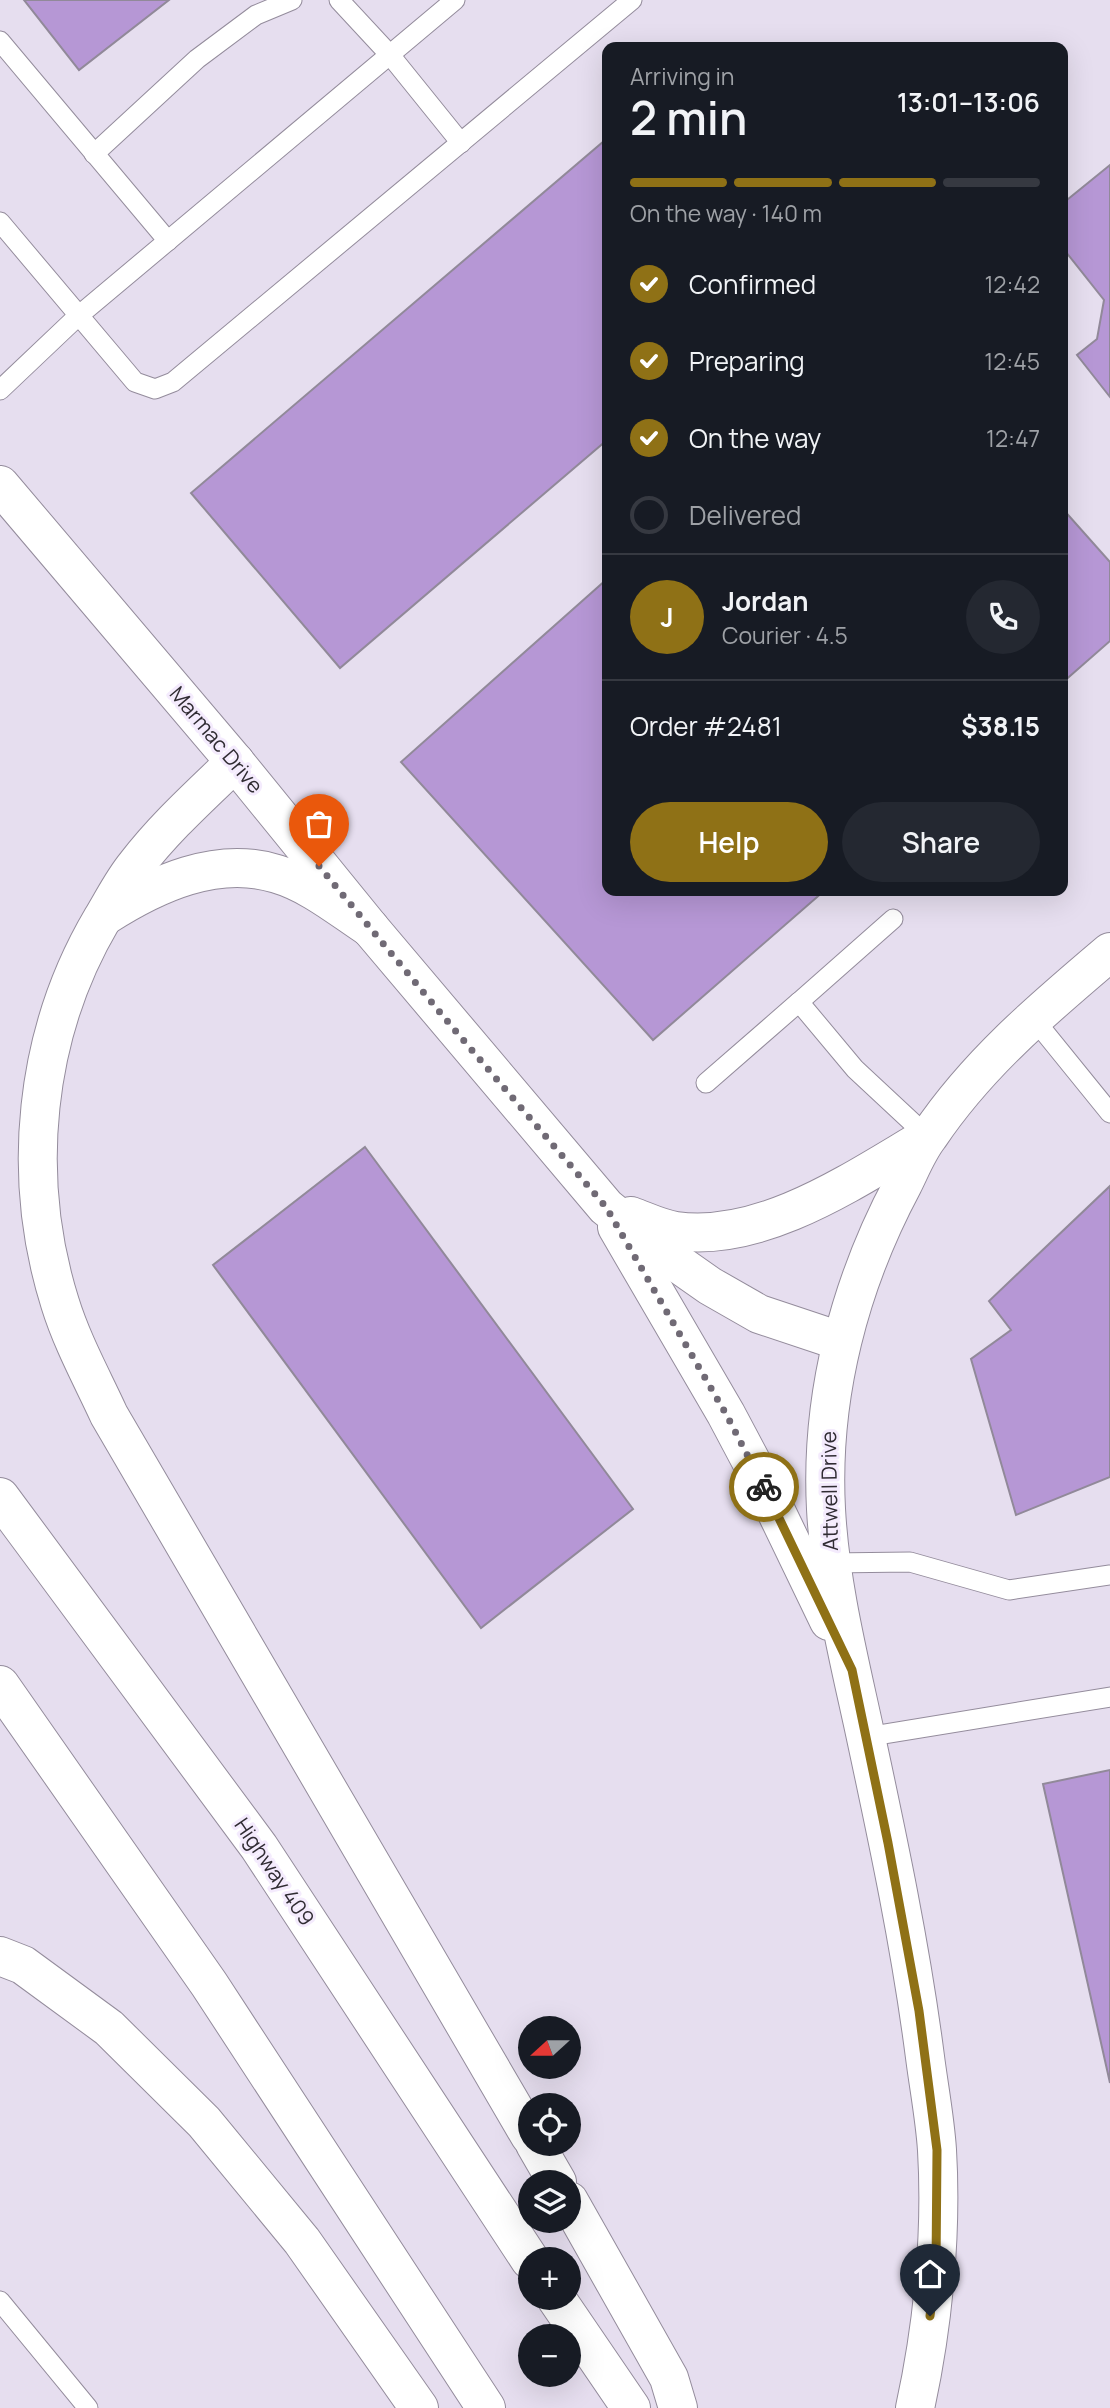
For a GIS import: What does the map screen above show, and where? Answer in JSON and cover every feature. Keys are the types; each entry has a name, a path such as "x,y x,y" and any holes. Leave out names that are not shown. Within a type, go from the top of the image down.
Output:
{"main road":[{"name":"Marmac Drive","path":"0,485 606,1207 691,1273 759,1314 841,1341"},
{"path":"235,762 153,844 117,891 89,941 66,993 50,1048 40,1105 37,1162 41,1219 60,1303 109,1415 518,2115"},
{"path":"104,917 134,897 169,882 212,869 244,868 278,874 320,895 370,928"},
{"name":"Attwell Drive","path":"915,2408 936,2267 937,2150 919,2011 831,1563 826,1508 830,1411 841,1341 863,1271 890,1207 928,1137 990,1058 1032,1018 1110,952"},
{"path":"606,1207 673,1231 708,1233 747,1226 790,1211 838,1189 928,1137"},
{"path":"606,1207 726,1414 761,1480 852,1670"},
{"name":"Highway 409","path":"0,1497 259,1847 521,2247"},
{"path":"0,1685 209,1984 486,2408"},
{"path":"0,1956 23,1965 108,2028 204,2122 302,2241 419,2408"},
{"path":"581,2223 669,2378 678,2408"},
{"path":"564,2310 631,2408"}],"lane":[{"path":"94,154 197,59 256,15 292,0"},
{"path":"339,0 390,55 461,143"},
{"path":"0,390 77,317 455,0"},
{"path":"0,222 77,317 135,382 155,390 173,382 632,0"},
{"path":"0,41 167,241"},
{"path":"706,1083 893,919"},
{"path":"799,1002 855,1069 928,1137"},
{"path":"1032,1018 1110,1113"},
{"path":"831,1563 910,1562 1009,1590 1110,1576"},
{"path":"866,1737 1110,1697"},
{"path":"0,2301 88,2408"}],"building":[{"path":"24,0 169,0 79,70"},
{"path":"602,143 602,444 340,668 191,493"},
{"path":"1110,165 1110,397 1077,355 1097,339 1104,300 1068,255 1068,199"},
{"path":"1068,515 1110,562 1110,641 1068,678"},
{"path":"602,583 602,896 818,896 653,1040 401,762"},
{"path":"365,1147 633,1509 481,1628 213,1265"},
{"path":"1110,1186 1110,1477 1016,1515 971,1359 1011,1330 989,1301"},
{"path":"1110,1770 1110,2083 1043,1784"}],"way so far":[{"path":"319,866 606,1207 726,1414 764,1487"}],"route":[{"path":"764,1487 852,1670 888,1843 919,2011 937,2150 936,2267 930,2316"}]}
